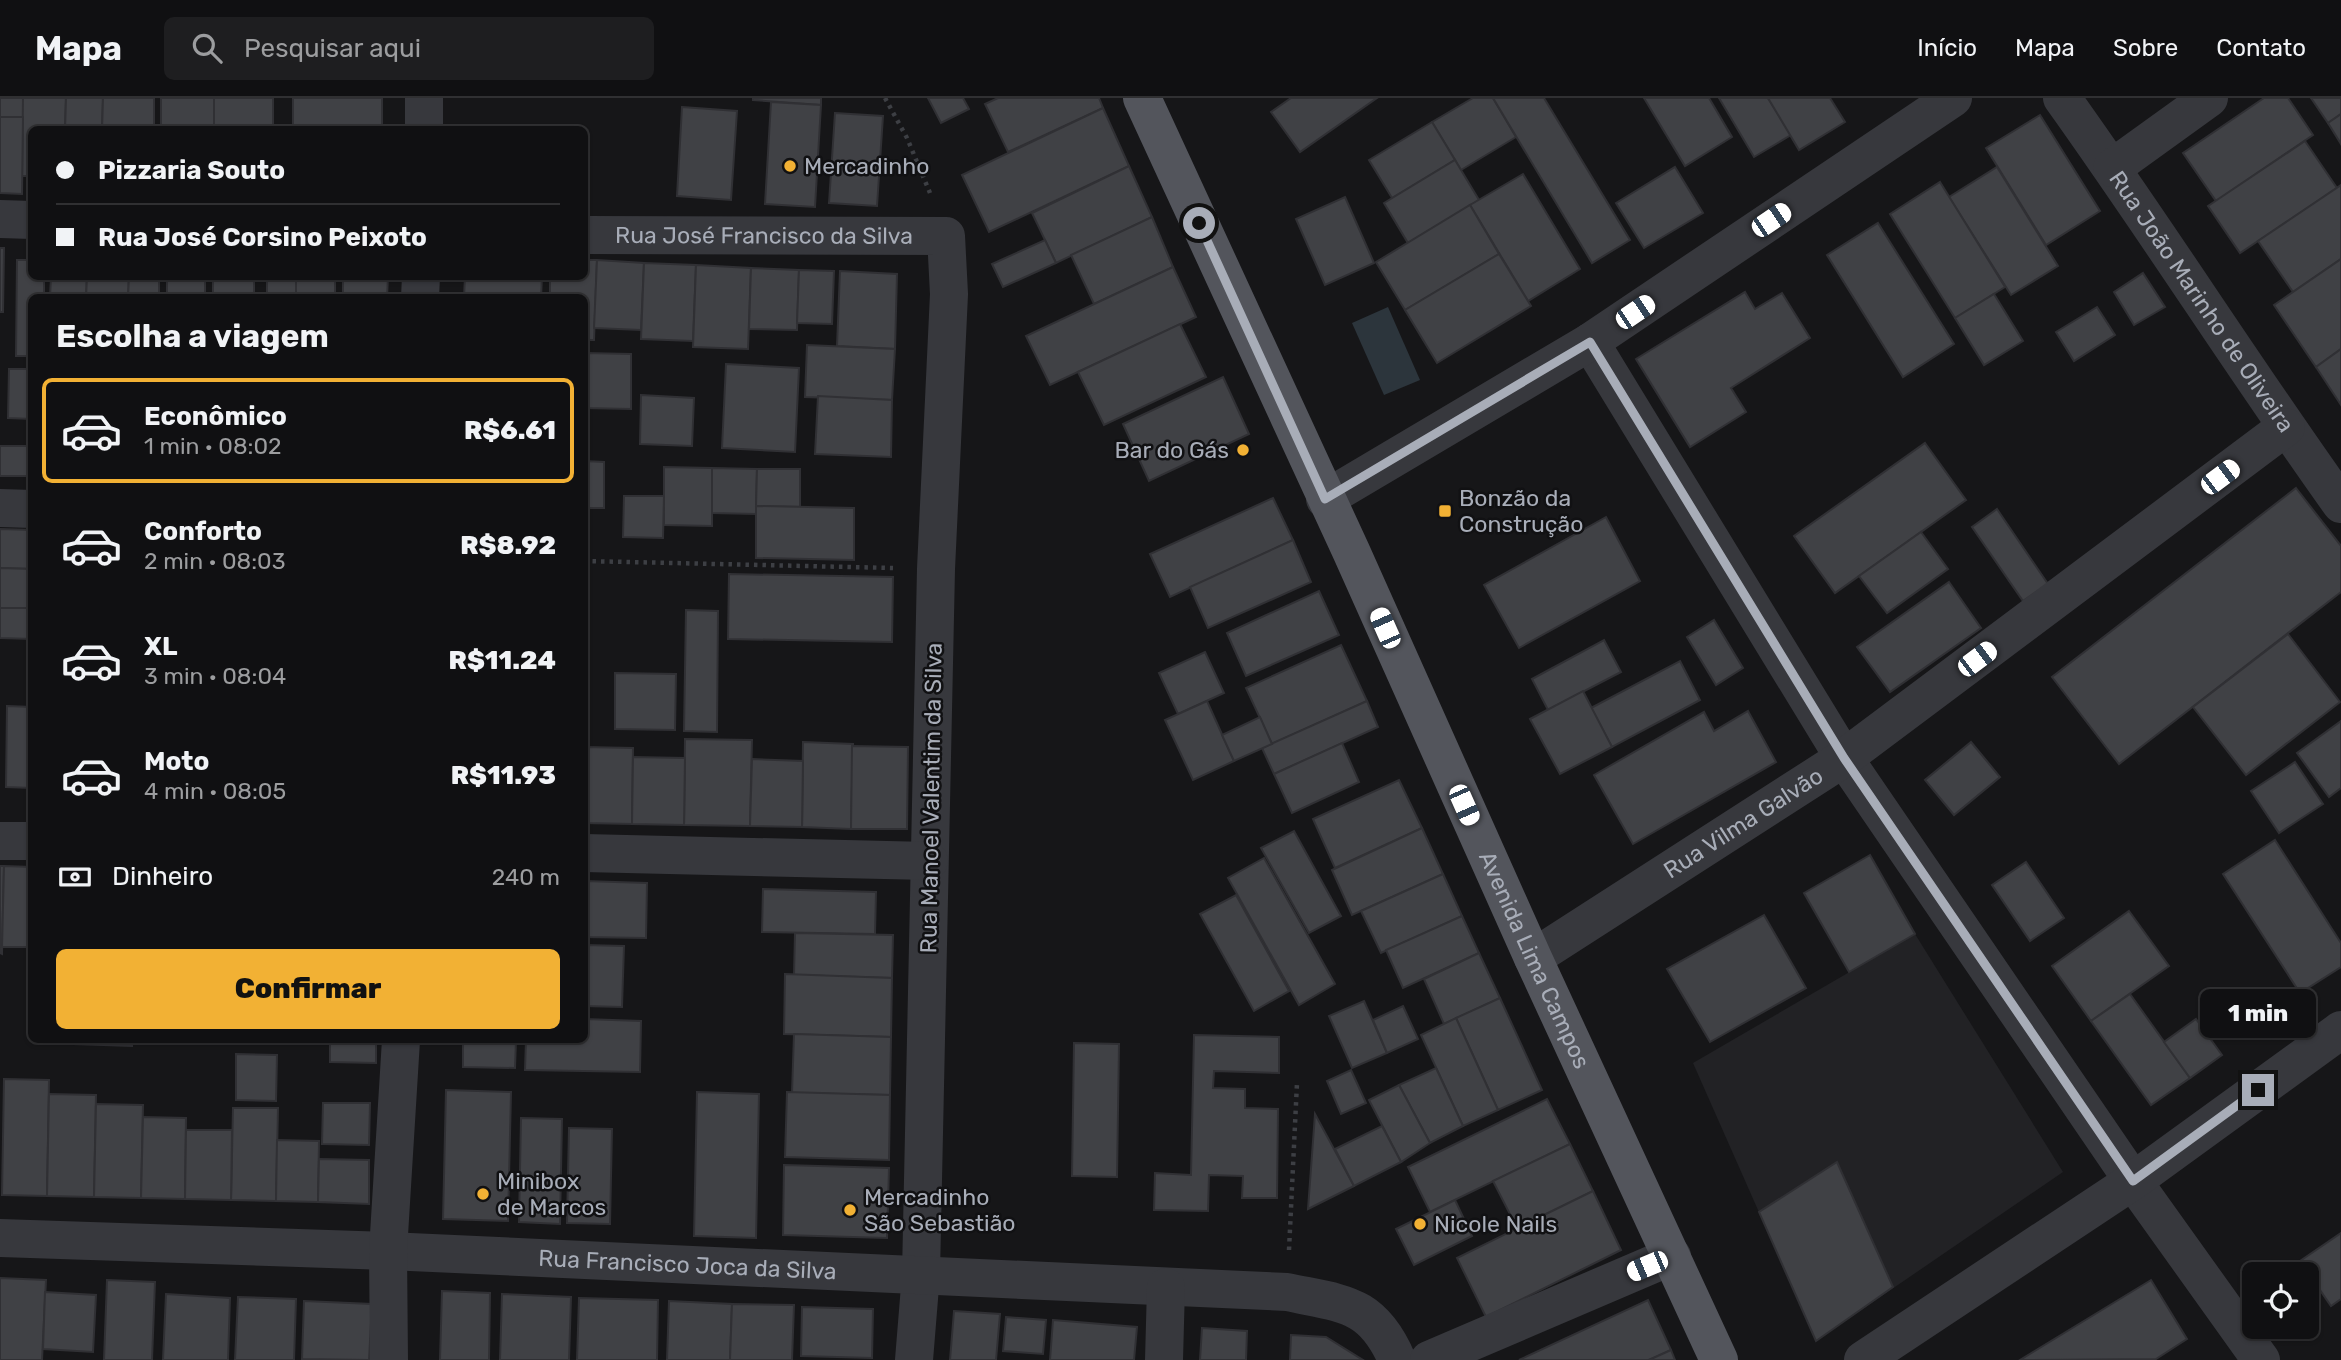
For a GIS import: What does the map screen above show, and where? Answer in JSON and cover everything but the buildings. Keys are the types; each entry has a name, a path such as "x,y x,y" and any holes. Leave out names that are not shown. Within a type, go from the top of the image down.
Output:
{"main road":[{"name":"Avenida Lima Campos","path":"1142,98 1719,1360"}],"street":[{"path":"424,98 424,126"},
{"path":"1325,499 1590,342 1953,98"},
{"name":"Rua João Marinho de Oliveira","path":"2062,98 2341,504"},
{"path":"2112,168 2209,98"},
{"path":"0,219 28,220"},
{"name":"Rua José Francisco da Silva","path":"588,235 946,236"},
{"name":"Rua Manoel Valentim da Silva","path":"914,1360 920,1274 936,569 949,294 946,236"},
{"path":"1590,342 1844,758 2133,1181 2261,1360"},
{"name":"Rua Vilma Galvão","path":"1533,958 1844,758 2286,427"},
{"path":"0,508 28,509"},
{"path":"0,841 28,841"},
{"path":"588,853 929,861"},
{"path":"1863,1360 2133,1181 2341,1030"},
{"path":"389,1360 388,1251 401,1043"},
{"name":"Rua Francisco Joca da Silva","path":"0,1238 388,1251 1287,1292 1347,1305 1369,1317 1387,1336 1397,1360"},
{"path":"1429,1360 1672,1256"},
{"path":"1164,1360 1166,1287"}],"path":[{"path":"885,98 907,138 946,236"},
{"path":"588,561 936,569"},
{"path":"1287,1292 1297,1083"}],"shaded area":[{"path":"1388,307 1420,380 1384,395 1352,323"},
{"path":"1915,934 2063,1172 1816,1341 1693,1063"}],"place":[{"name":"Mercadinho","path":"790,166"},
{"name":"Bar do Gás","path":"1243,450"},
{"name":"Bonzão da Construção","path":"1445,511"},
{"name":"Minibox de Marcos","path":"483,1194"},
{"name":"Mercadinho São Sebastião","path":"850,1210"},
{"name":"Nicole Nails","path":"1420,1224"}],"route":[{"path":"1199,223 1325,499 1590,342 1844,758 2133,1181 2258,1090"}]}
